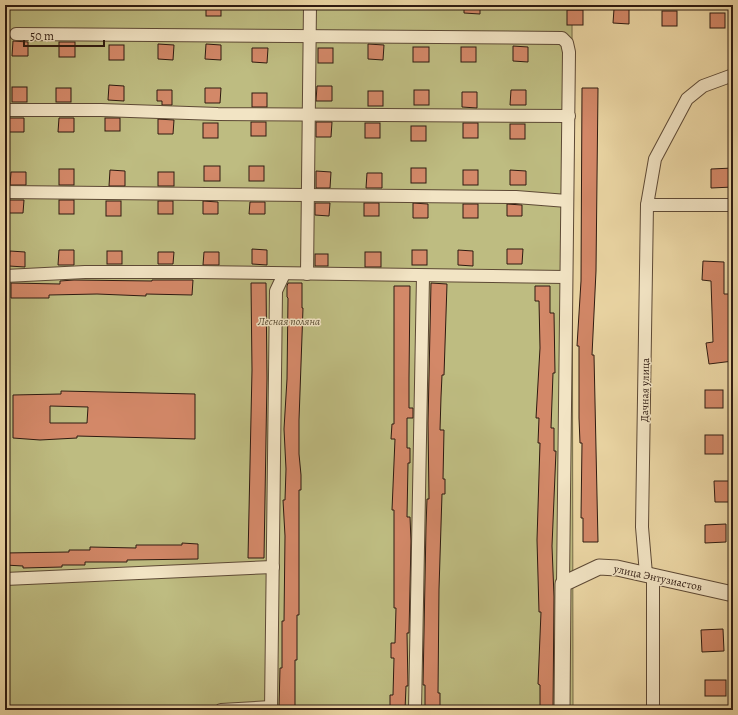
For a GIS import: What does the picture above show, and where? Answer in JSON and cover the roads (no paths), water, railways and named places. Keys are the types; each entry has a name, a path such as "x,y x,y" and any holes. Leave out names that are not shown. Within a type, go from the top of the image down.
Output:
{"street":[{"path":"307,274 310,5"},
{"path":"16,34 562,38 567,43 569,52 562,710"},
{"name":"Дачная улица","path":"653,710 650,575 642,527 647,205 655,159 687,99 703,86 733,75"},
{"path":"5,110 101,110 308,115 568,116"},
{"path":"5,192 516,197 567,201"},
{"path":"647,205 733,205"},
{"path":"5,276 85,272 566,277"},
{"path":"222,710 271,709 276,291 284,274"},
{"path":"415,710 422,276"},
{"path":"5,580 273,567"},
{"name":"улица Энтузиастов","path":"563,584 599,567 617,568 733,594"}],"park label":[{"name":"Лесная поляна","path":"289,321"}]}
